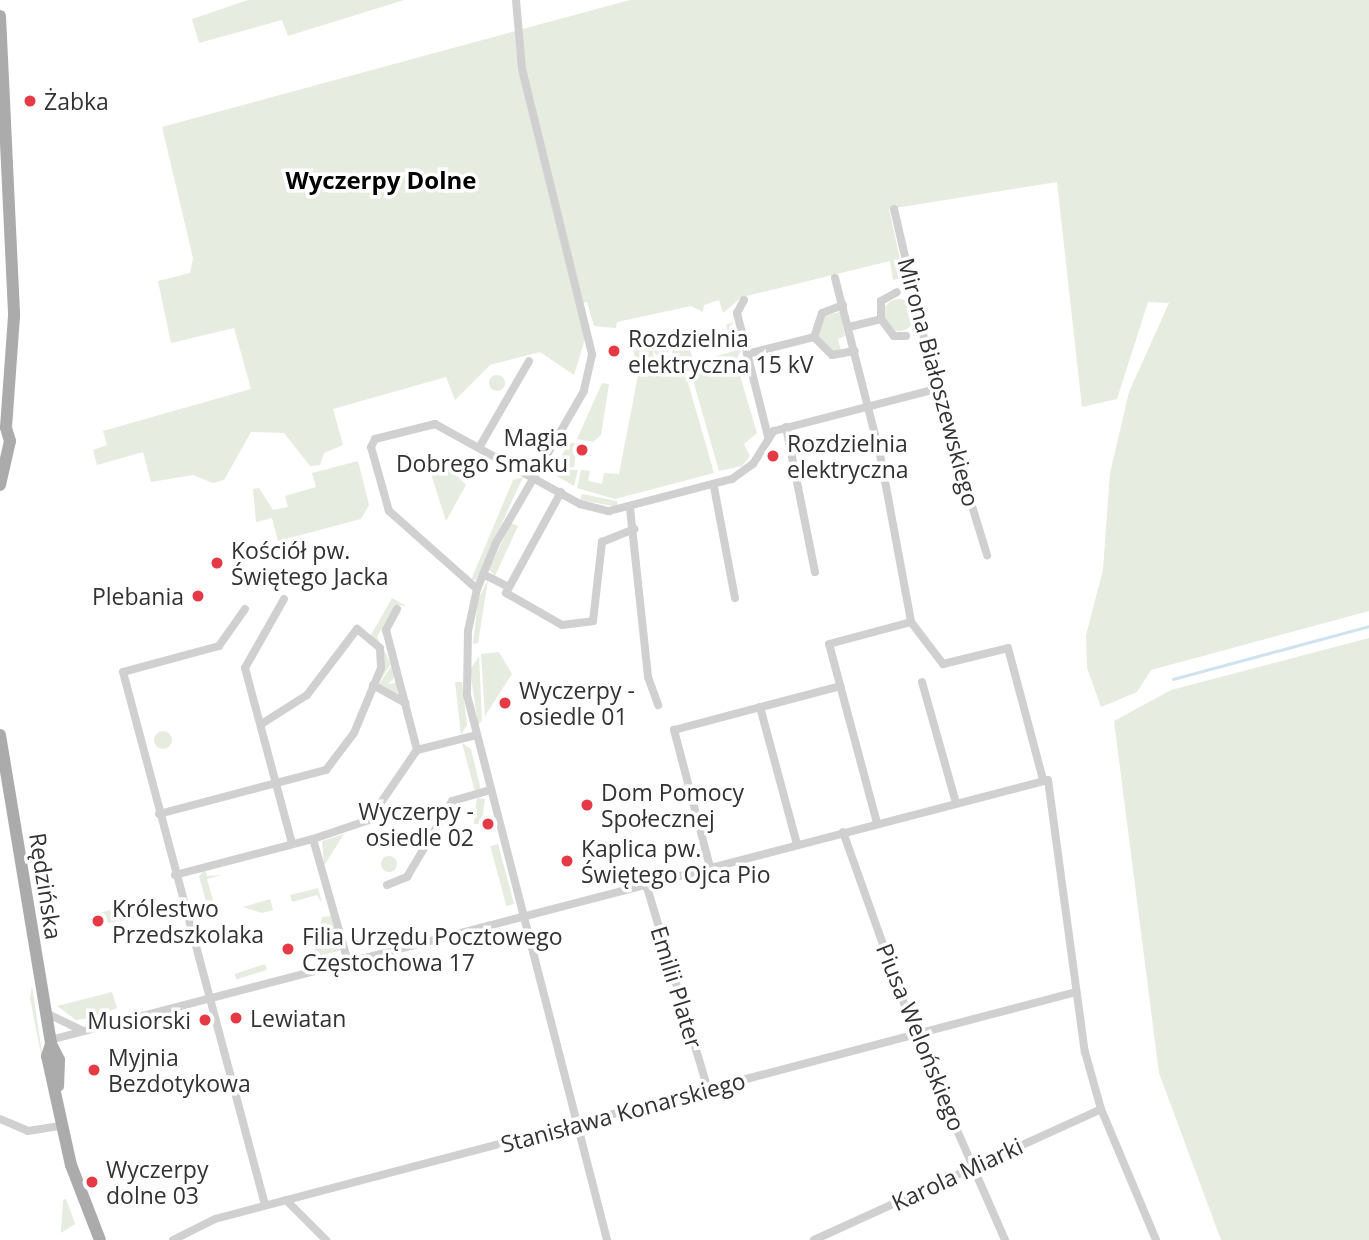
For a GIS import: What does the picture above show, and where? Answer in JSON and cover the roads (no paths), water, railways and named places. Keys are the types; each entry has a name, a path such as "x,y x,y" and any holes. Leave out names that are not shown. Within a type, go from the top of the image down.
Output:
{"main road":[{"path":"0,16 14,316 0,485"},
{"name":"Rędzińska","path":"0,735 51,1042 59,1060 58,1086 64,1125 78,1188 103,1239"}],"street":[{"path":"516,0 522,69 592,348 584,391 533,476 477,589 466,674 473,736 607,1240"},
{"name":"Mirona Białoszewskiego","path":"894,209 936,389 987,555"},
{"path":"835,278 869,404 911,622 943,664 1009,648 1047,780 1076,992 1101,1109 1156,1240"},
{"path":"897,292 881,302 881,319 894,336 906,336"},
{"path":"744,300 737,313 768,436"},
{"path":"814,337 821,313 843,305"},
{"path":"849,327 881,319"},
{"path":"747,354 814,337"},
{"path":"814,337 832,355 855,351"},
{"path":"480,446 529,361"},
{"path":"477,589 389,511 371,447 376,439 435,424 595,509 630,508 714,487 750,466 768,436 786,427 936,389"},
{"path":"786,427 815,572"},
{"path":"714,487 735,598"},
{"path":"561,492 506,593 562,625 590,622 602,542 635,529"},
{"path":"630,508 635,529 648,677 658,705"},
{"path":"483,574 509,587"},
{"path":"284,599 244,668 263,723 292,844"},
{"path":"245,609 219,646 123,672 265,1205"},
{"path":"397,609 386,630 418,750"},
{"path":"877,823 829,644 911,622"},
{"path":"159,814 313,776 338,759 373,684 382,654 357,629 307,695 263,723"},
{"path":"922,682 956,803"},
{"path":"373,684 405,704"},
{"path":"710,867 673,736 690,723 840,686"},
{"path":"760,707 797,844"},
{"path":"175,875 313,839 369,820 418,750 473,736"},
{"path":"51,1042 83,1031 1047,780"},
{"path":"387,885 407,877 452,801 487,791"},
{"name":"Piusa Welońskiego","path":"844,832 915,1034 1005,1240"},
{"path":"313,839 348,962"},
{"name":"Emilii Plater","path":"646,884 708,1089"},
{"name":"Stanisława Konarskiego","path":"173,1240 203,1223 265,1205 1076,992"},
{"path":"46,1013 83,1031"},
{"name":"Karola Miarki","path":"814,1240 1101,1109"},
{"path":"0,1119 28,1131 64,1125"},
{"path":"286,1200 326,1240"}],"waterway":[{"path":"1173,679 1369,626"}],"place":[{"name":"Żabka","path":"30,101"},
{"name":"Rozdzielnia elektryczna 15 kV","path":"614,351"},
{"name":"Magia Dobrego Smaku","path":"582,450"},
{"name":"Rozdzielnia elektryczna","path":"773,456"},
{"name":"Kościół pw. Świętego Jacka","path":"217,563"},
{"name":"Plebania","path":"198,596"},
{"name":"Wyczerpy - osiedle 01","path":"505,703"},
{"name":"Dom Pomocy Społecznej","path":"587,805"},
{"name":"Wyczerpy - osiedle 02","path":"488,824"},
{"name":"Kaplica pw. Świętego Ojca Pio","path":"567,861"},
{"name":"Królestwo Przedszkolaka","path":"98,921"},
{"name":"Filia Urzędu Pocztowego Częstochowa 17","path":"288,949"},
{"name":"Lewiatan","path":"236,1018"},
{"name":"Musiorski","path":"205,1020"},
{"name":"Myjnia Bezdotykowa","path":"94,1070"},
{"name":"Wyczerpy dolne 03","path":"92,1182"}],"district":[{"name":"Wyczerpy Dolne","path":"381,180"}]}
